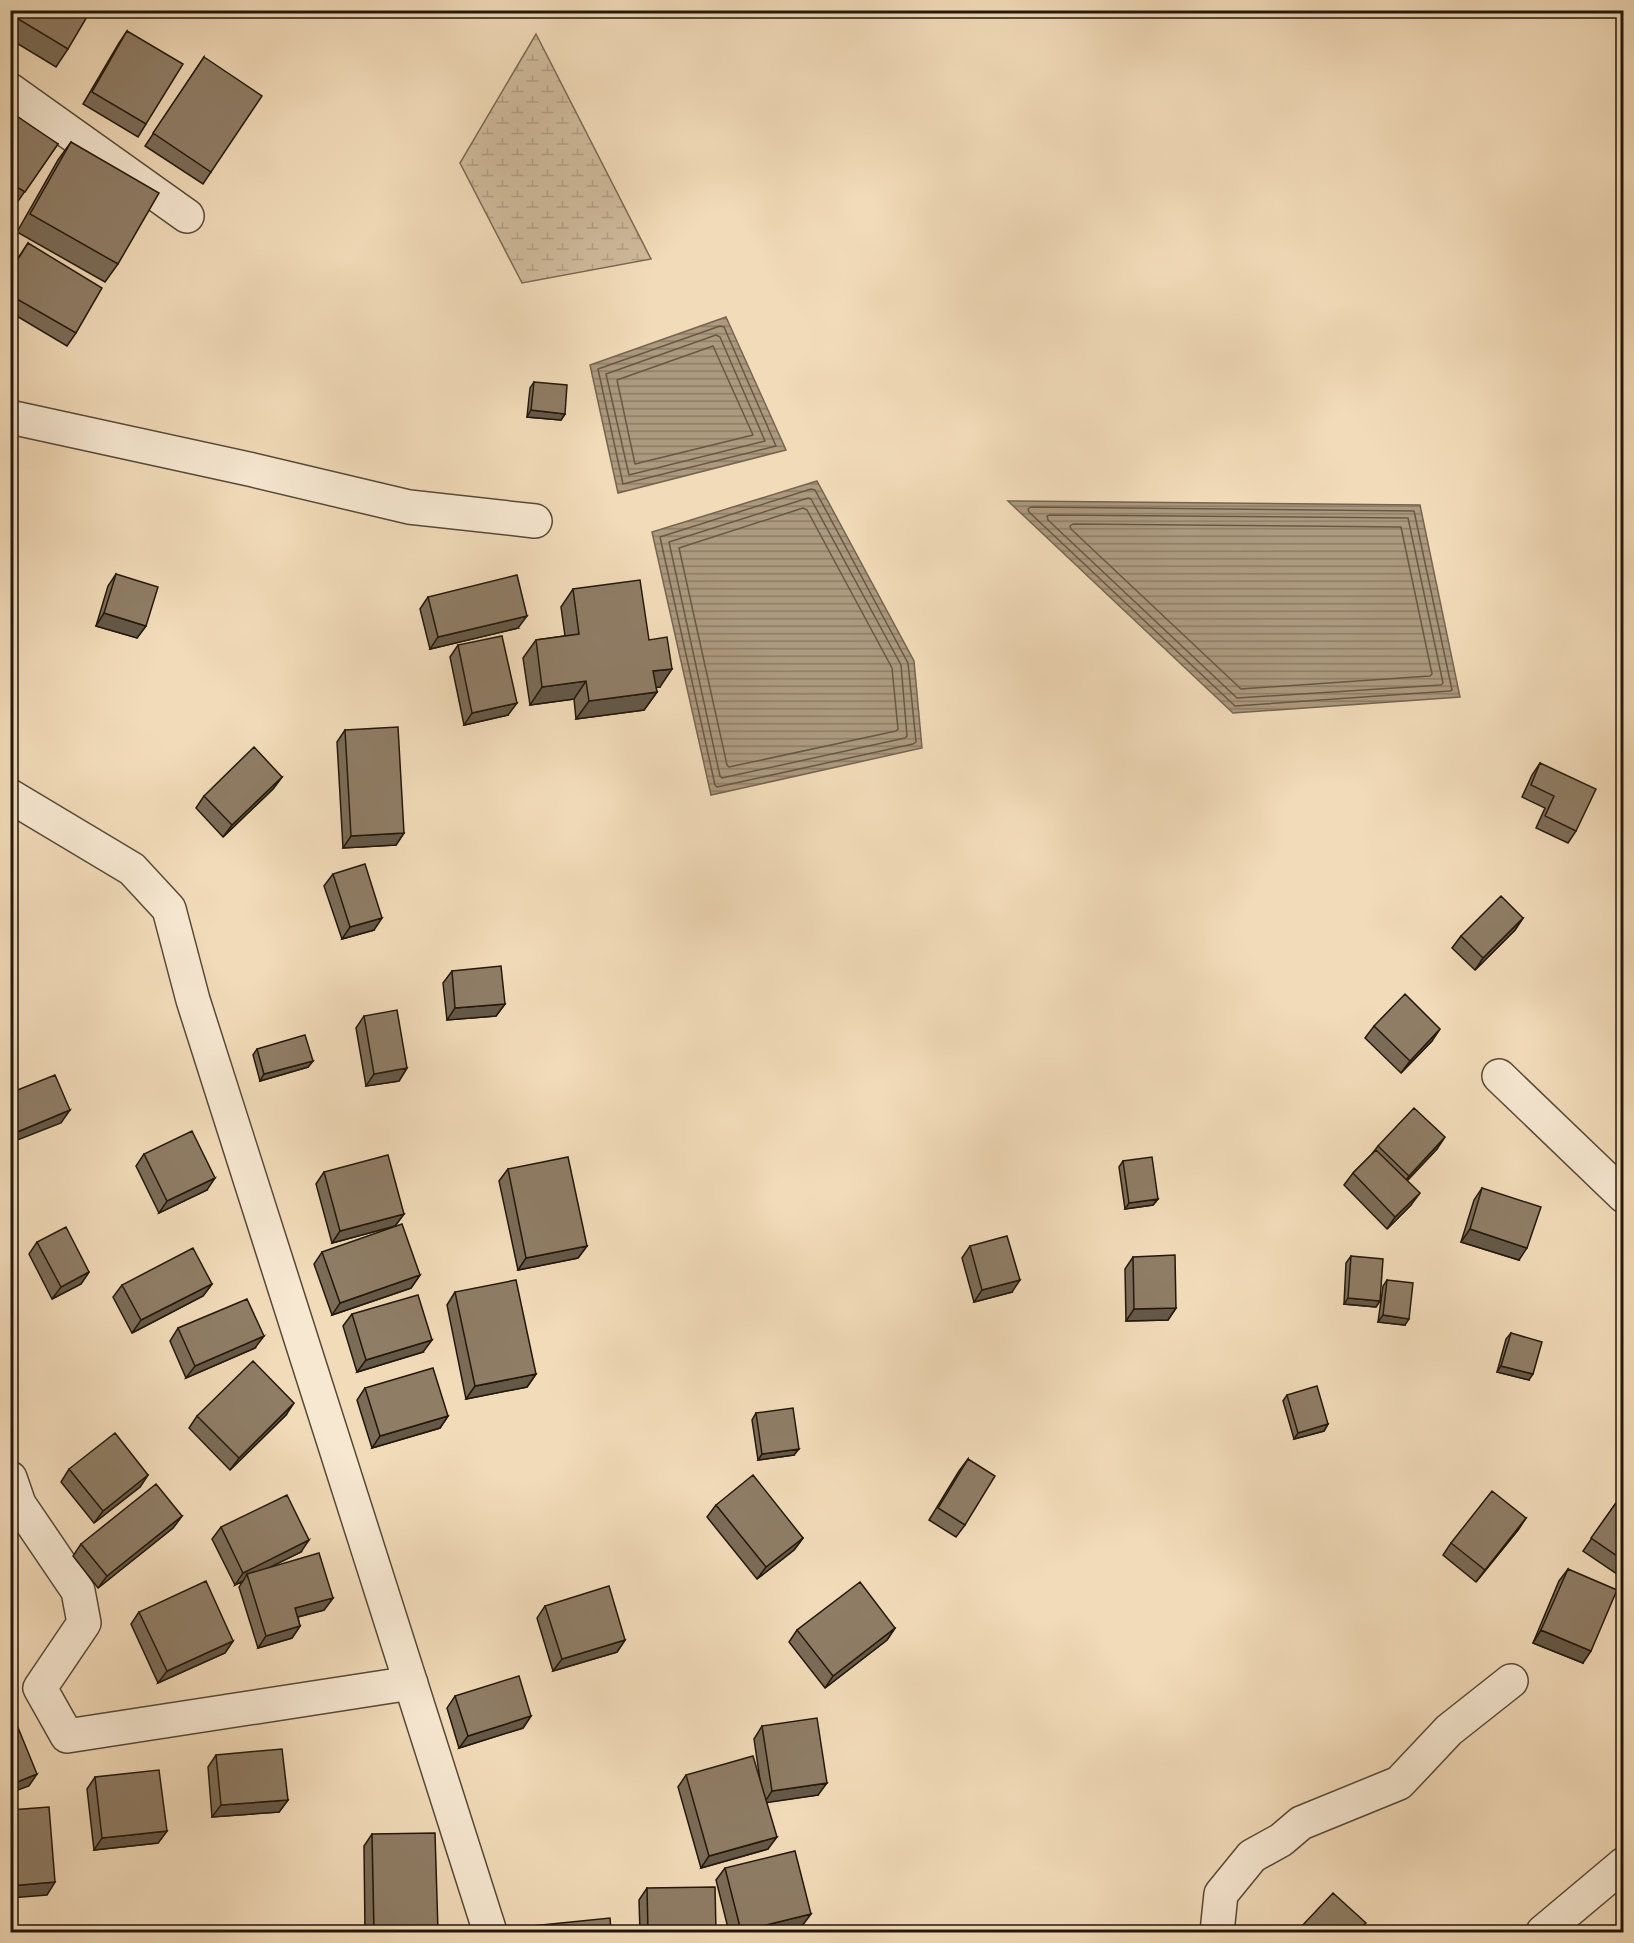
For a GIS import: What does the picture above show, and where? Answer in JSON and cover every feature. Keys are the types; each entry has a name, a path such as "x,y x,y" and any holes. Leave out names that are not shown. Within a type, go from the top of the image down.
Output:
{"street":[{"path":"10,90 187,216"},
{"path":"10,417 409,507 535,521"},
{"path":"10,796 132,868 169,909 193,1000 490,1932"},
{"path":"1499,1076 1623,1196"},
{"path":"10,1478 19,1504 78,1591 84,1623 40,1688 68,1736 411,1683"},
{"path":"1217,1932 1221,1894 1252,1856 1281,1840 1301,1823 1399,1783 1449,1730 1511,1681"},
{"path":"1543,1932 1623,1864"}],"green space":[{"path":"536,34 651,259 522,283 460,163"}],"water":[{"path":"726,317 786,450 618,493 590,365"},
{"path":"817,481 914,661 922,748 711,795 652,532"},
{"path":"1008,501 1420,505 1460,697 1233,713"}],"building":[{"path":"10,10 91,10 68,49 10,14"},
{"path":"127,31 183,64 146,124 92,92"},
{"path":"204,57 262,96 211,172 153,133"},
{"path":"18,117 58,144 25,192 10,183 10,128"},
{"path":"71,142 159,193 118,264 30,214"},
{"path":"28,243 102,288 76,333 10,295 10,272"},
{"path":"534,382 567,385 565,414 531,410"},
{"path":"116,574 158,587 146,626 104,613"},
{"path":"517,575 527,616 438,637 428,597"},
{"path":"640,580 649,640 667,637 672,669 653,671 657,692 589,701 586,681 542,687 536,640 579,634 573,589"},
{"path":"502,636 517,703 472,713 458,645"},
{"path":"398,727 404,833 351,836 345,730"},
{"path":"254,747 282,777 232,825 204,796"},
{"path":"1540,763 1596,789 1576,831 1545,816 1554,796 1531,785"},
{"path":"365,864 382,918 350,927 333,874"},
{"path":"1501,896 1523,918 1483,958 1461,936"},
{"path":"501,966 505,1004 455,1008 452,971"},
{"path":"1405,994 1440,1029 1410,1061 1374,1026"},
{"path":"397,1010 407,1068 374,1074 364,1016"},
{"path":"305,1035 313,1061 264,1074 257,1049"},
{"path":"55,1075 70,1110 10,1135 10,1093"},
{"path":"1414,1108 1445,1137 1409,1176 1378,1146"},
{"path":"192,1131 215,1178 167,1201 144,1154"},
{"path":"1376,1150 1420,1193 1395,1217 1353,1173"},
{"path":"388,1155 404,1214 340,1231 324,1172"},
{"path":"568,1157 587,1246 526,1258 508,1169"},
{"path":"1152,1157 1158,1199 1129,1203 1123,1161"},
{"path":"1482,1188 1541,1207 1527,1248 1470,1229"},
{"path":"402,1224 420,1275 340,1303 322,1252"},
{"path":"66,1227 89,1272 61,1287 37,1242"},
{"path":"1007,1236 1020,1280 982,1290 970,1246"},
{"path":"193,1248 212,1284 141,1320 122,1285"},
{"path":"1175,1255 1176,1308 1134,1309 1133,1257"},
{"path":"1351,1256 1383,1259 1380,1301 1348,1298"},
{"path":"516,1280 536,1374 475,1386 455,1292"},
{"path":"1387,1280 1413,1283 1409,1319 1383,1315"},
{"path":"418,1295 432,1340 366,1360 352,1314"},
{"path":"247,1299 264,1336 195,1366 178,1328"},
{"path":"1511,1333 1542,1342 1533,1374 1501,1366"},
{"path":"253,1361 294,1403 239,1458 197,1416"},
{"path":"433,1368 448,1416 380,1436 365,1388"},
{"path":"1317,1386 1328,1424 1298,1433 1287,1395"},
{"path":"793,1408 799,1449 762,1454 756,1413"},
{"path":"115,1433 148,1475 103,1511 69,1469"},
{"path":"968,1459 995,1476 965,1525 938,1508"},
{"path":"753,1475 803,1538 766,1567 716,1505"},
{"path":"156,1484 182,1516 107,1576 81,1544"},
{"path":"1492,1491 1526,1518 1485,1570 1451,1543"},
{"path":"287,1495 309,1540 243,1573 221,1527"},
{"path":"1618,1500 1623,1504 1623,1560 1591,1538"},
{"path":"319,1553 333,1598 295,1608 300,1626 266,1636 247,1574"},
{"path":"1568,1569 1617,1590 1591,1651 1541,1630"},
{"path":"206,1581 233,1641 167,1671 139,1612"},
{"path":"860,1582 895,1628 833,1676 797,1630"},
{"path":"609,1586 625,1640 562,1659 545,1606"},
{"path":"519,1676 531,1716 468,1736 455,1696"},
{"path":"10,1708 37,1774 10,1785"},
{"path":"817,1718 827,1783 772,1791 762,1726"},
{"path":"282,1749 288,1800 221,1805 216,1755"},
{"path":"753,1756 777,1837 709,1856 686,1775"},
{"path":"159,1770 167,1831 102,1838 95,1777"},
{"path":"49,1807 55,1882 10,1886 10,1810"},
{"path":"435,1833 438,1931 374,1932 372,1834"},
{"path":"795,1851 811,1914 741,1931 725,1868"},
{"path":"715,1887 716,1932 648,1932 647,1888"},
{"path":"1333,1893 1366,1923 1356,1932 1304,1932 1299,1929"},
{"path":"610,1918 611,1932 532,1932 532,1926"}]}
